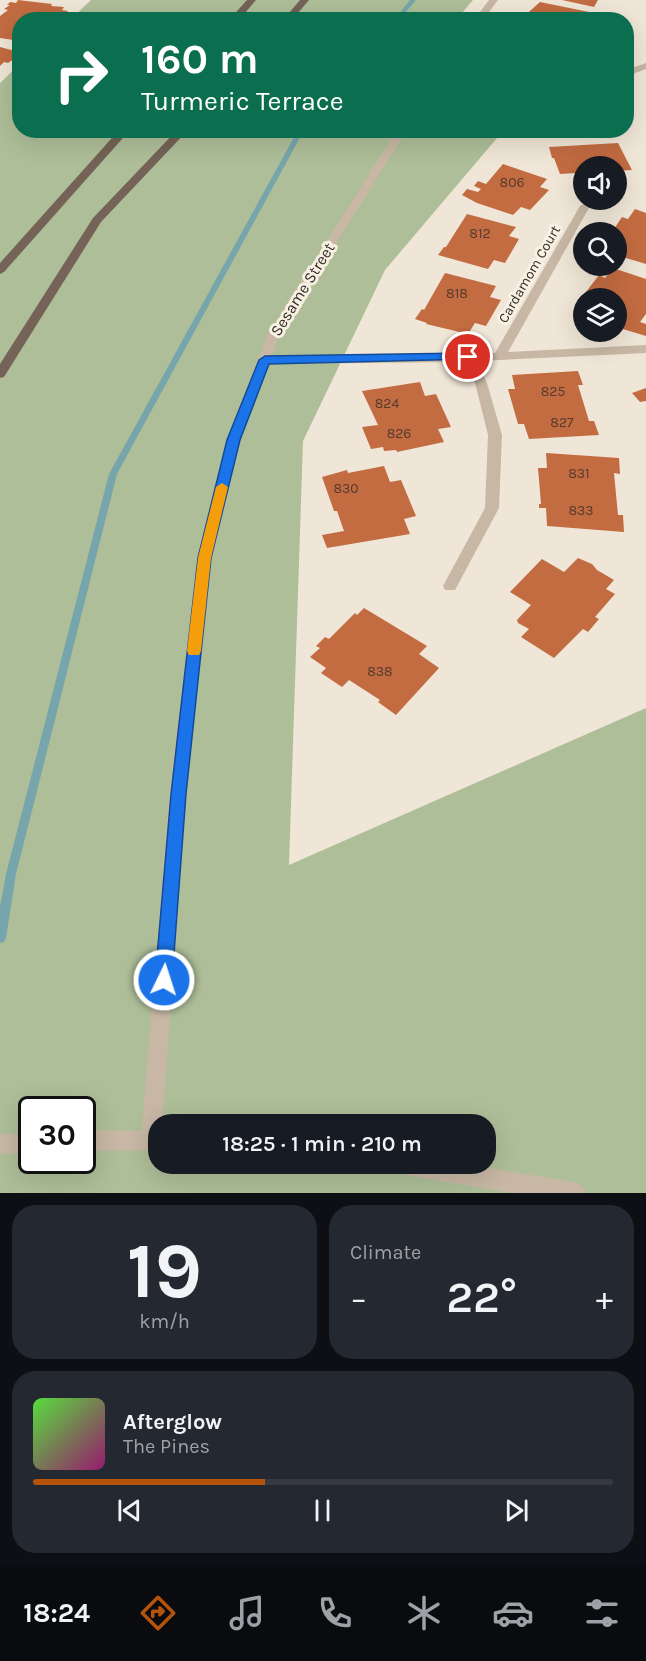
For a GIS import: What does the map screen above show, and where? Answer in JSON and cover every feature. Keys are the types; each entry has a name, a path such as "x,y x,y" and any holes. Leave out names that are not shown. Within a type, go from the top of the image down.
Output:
{"main road":[{"path":"241,12 252,0"},
{"path":"293,12 304,0"},
{"path":"0,270 118,138"},
{"path":"0,374 97,220 175,138"}],"street":[{"path":"484,12 494,0"},
{"name":"Sesame Street","path":"157,1114 178,794 204,558 234,440 273,335 397,138"},
{"name":"Cardamom Court","path":"499,357 583,210"},
{"path":"265,360 499,357 646,349"},
{"path":"450,586 492,508 495,435 482,383 468,357"},
{"path":"96,1142 148,1140"},
{"path":"0,1144 18,1143"},
{"path":"460,1174 575,1193"}],"green space":[{"path":"91,0 473,0 463,12 78,12"},
{"path":"12,72 12,138 497,138 385,270 303,441 289,865 646,708 646,1193 0,1193 0,83"}],"building":[{"path":"18,0 52,4 51,6 64,7 62,10 68,11 12,12 12,40 0,38 0,16 8,10 4,9 10,5 7,5 10,2 16,3"},
{"path":"562,0 598,0 594,7"},
{"path":"540,2 589,12 529,12"},
{"path":"0,47 12,50 12,60 8,63 4,62 0,66"},
{"path":"618,143 625,156 573,156 573,173 560,174 549,147"},
{"path":"627,160 632,170 627,170"},
{"path":"503,164 547,179 540,187 549,190 530,210 521,207 513,215 477,203 462,195 467,189 478,192 481,189 474,186 478,181 486,184"},
{"path":"635,209 646,213 646,264 627,258 627,222 619,222 622,217 628,219"},
{"path":"467,214 516,227 509,236 519,239 505,263 494,260 488,269 438,255 446,247"},
{"path":"445,273 496,286 490,297 501,300 486,326 475,323 468,334 426,324 415,319 422,309 424,310"},
{"path":"627,273 646,279 646,314 640,322 646,324 646,336 627,330 627,288 589,288 598,276 605,278 607,276 627,276"},
{"path":"578,371 583,385 578,385 589,421 594,421 599,435 529,439 524,424 518,424 508,389 515,389 512,375"},
{"path":"420,382 425,396 436,394 451,427 438,429 444,442 397,452 396,450 384,451 383,447 371,449 362,427 378,425 362,391"},
{"path":"646,388 646,401 640,402 632,393"},
{"path":"546,453 619,458 620,474 614,473 618,515 623,515 624,532 547,526 546,508 539,508 541,504 538,468 547,468"},
{"path":"384,466 390,482 401,480 416,516 404,519 410,534 327,548 322,535 344,531 322,477 347,470 348,473"},
{"path":"578,558 592,564 597,570 614,580 606,589 615,594 595,617 599,619 588,632 583,629 554,658 521,637 529,629 517,620 531,605 510,592 542,559 564,572"},
{"path":"364,608 427,646 419,654 439,668 396,715 378,702 380,700 349,680 342,687 321,673 326,668 310,657 320,648 316,646 325,637 329,639 355,613 357,615"}],"waterway":[{"path":"403,12 413,0"},
{"path":"0,938 11,874 113,474 297,138"}],"slow traffic":[{"path":"194,651 204,558 222,487"}],"route":[{"path":"164,980 178,794 204,558 234,440 265,360 468,357"}]}
